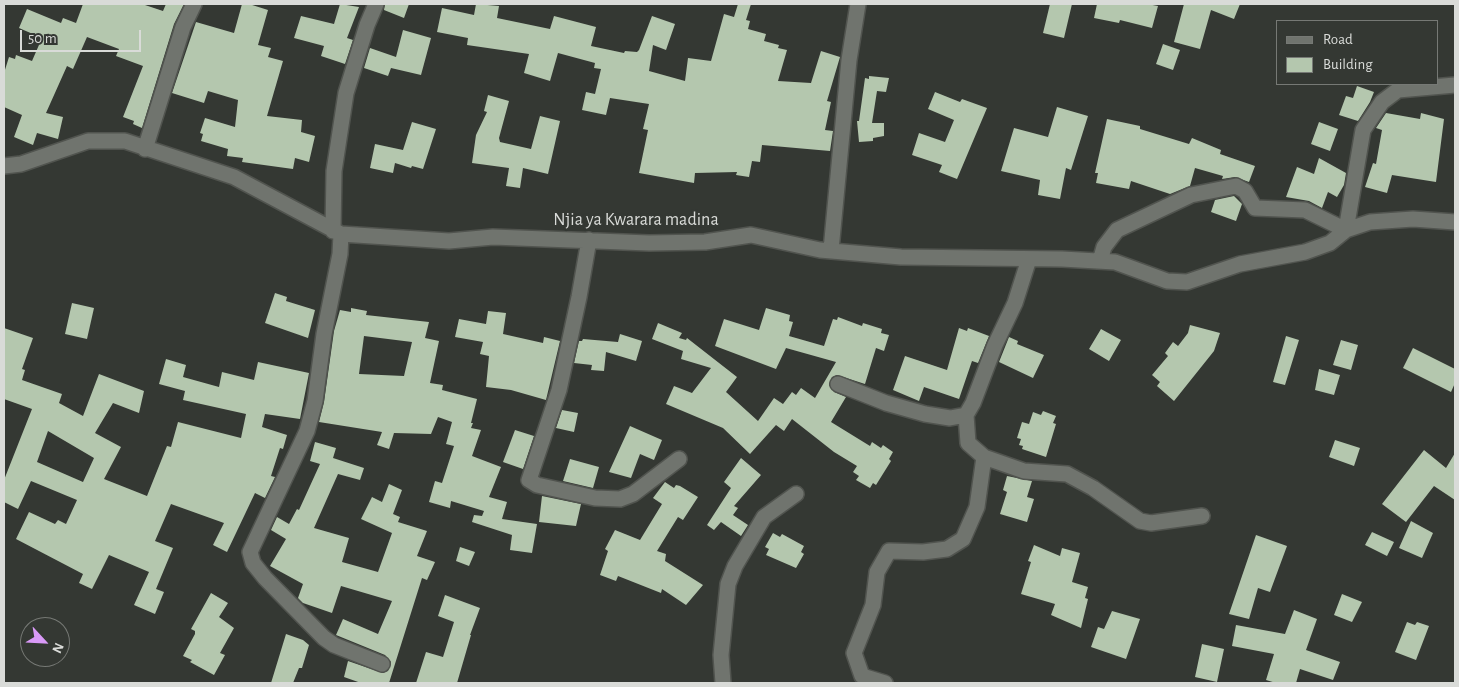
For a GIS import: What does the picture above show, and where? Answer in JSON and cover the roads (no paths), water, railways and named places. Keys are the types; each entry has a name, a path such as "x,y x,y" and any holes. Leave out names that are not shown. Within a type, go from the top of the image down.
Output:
{"street":[{"path":"145,149 183,27 194,4"},
{"path":"376,4 367,25 346,93 334,170 340,254 324,334 317,392 307,431 250,552 253,563 265,578 324,638 334,645 382,664"},
{"path":"831,250 849,60 858,4"},
{"path":"1100,261 1104,247 1117,230 1191,194 1236,186 1244,191 1255,208 1305,210 1346,230 1363,130 1382,102 1398,90 1455,85"},
{"name":"Njia ya Kwarara madina","path":"4,166 21,164 88,141 125,141 145,149 234,176 337,232 449,241 493,237 649,243 705,242 751,235 820,250 901,257 1115,262 1167,281 1187,282 1240,264 1305,252 1330,243 1346,230 1370,222 1413,219 1455,222"},
{"path":"589,240 559,390 529,480 537,485 595,498 620,500 633,494 679,459"},
{"path":"1029,260 1015,303 995,345 974,403 966,416 968,443 984,457 1024,471 1067,474 1092,488 1140,521 1151,523 1202,516"},
{"path":"838,384 886,403 925,414 950,418 966,416"},
{"path":"885,683 862,676 854,653 874,605 877,572 889,552 923,552 947,549 963,539 976,508 984,457"},
{"path":"723,683 721,655 728,607 728,584 735,566 764,517 796,494"}]}
